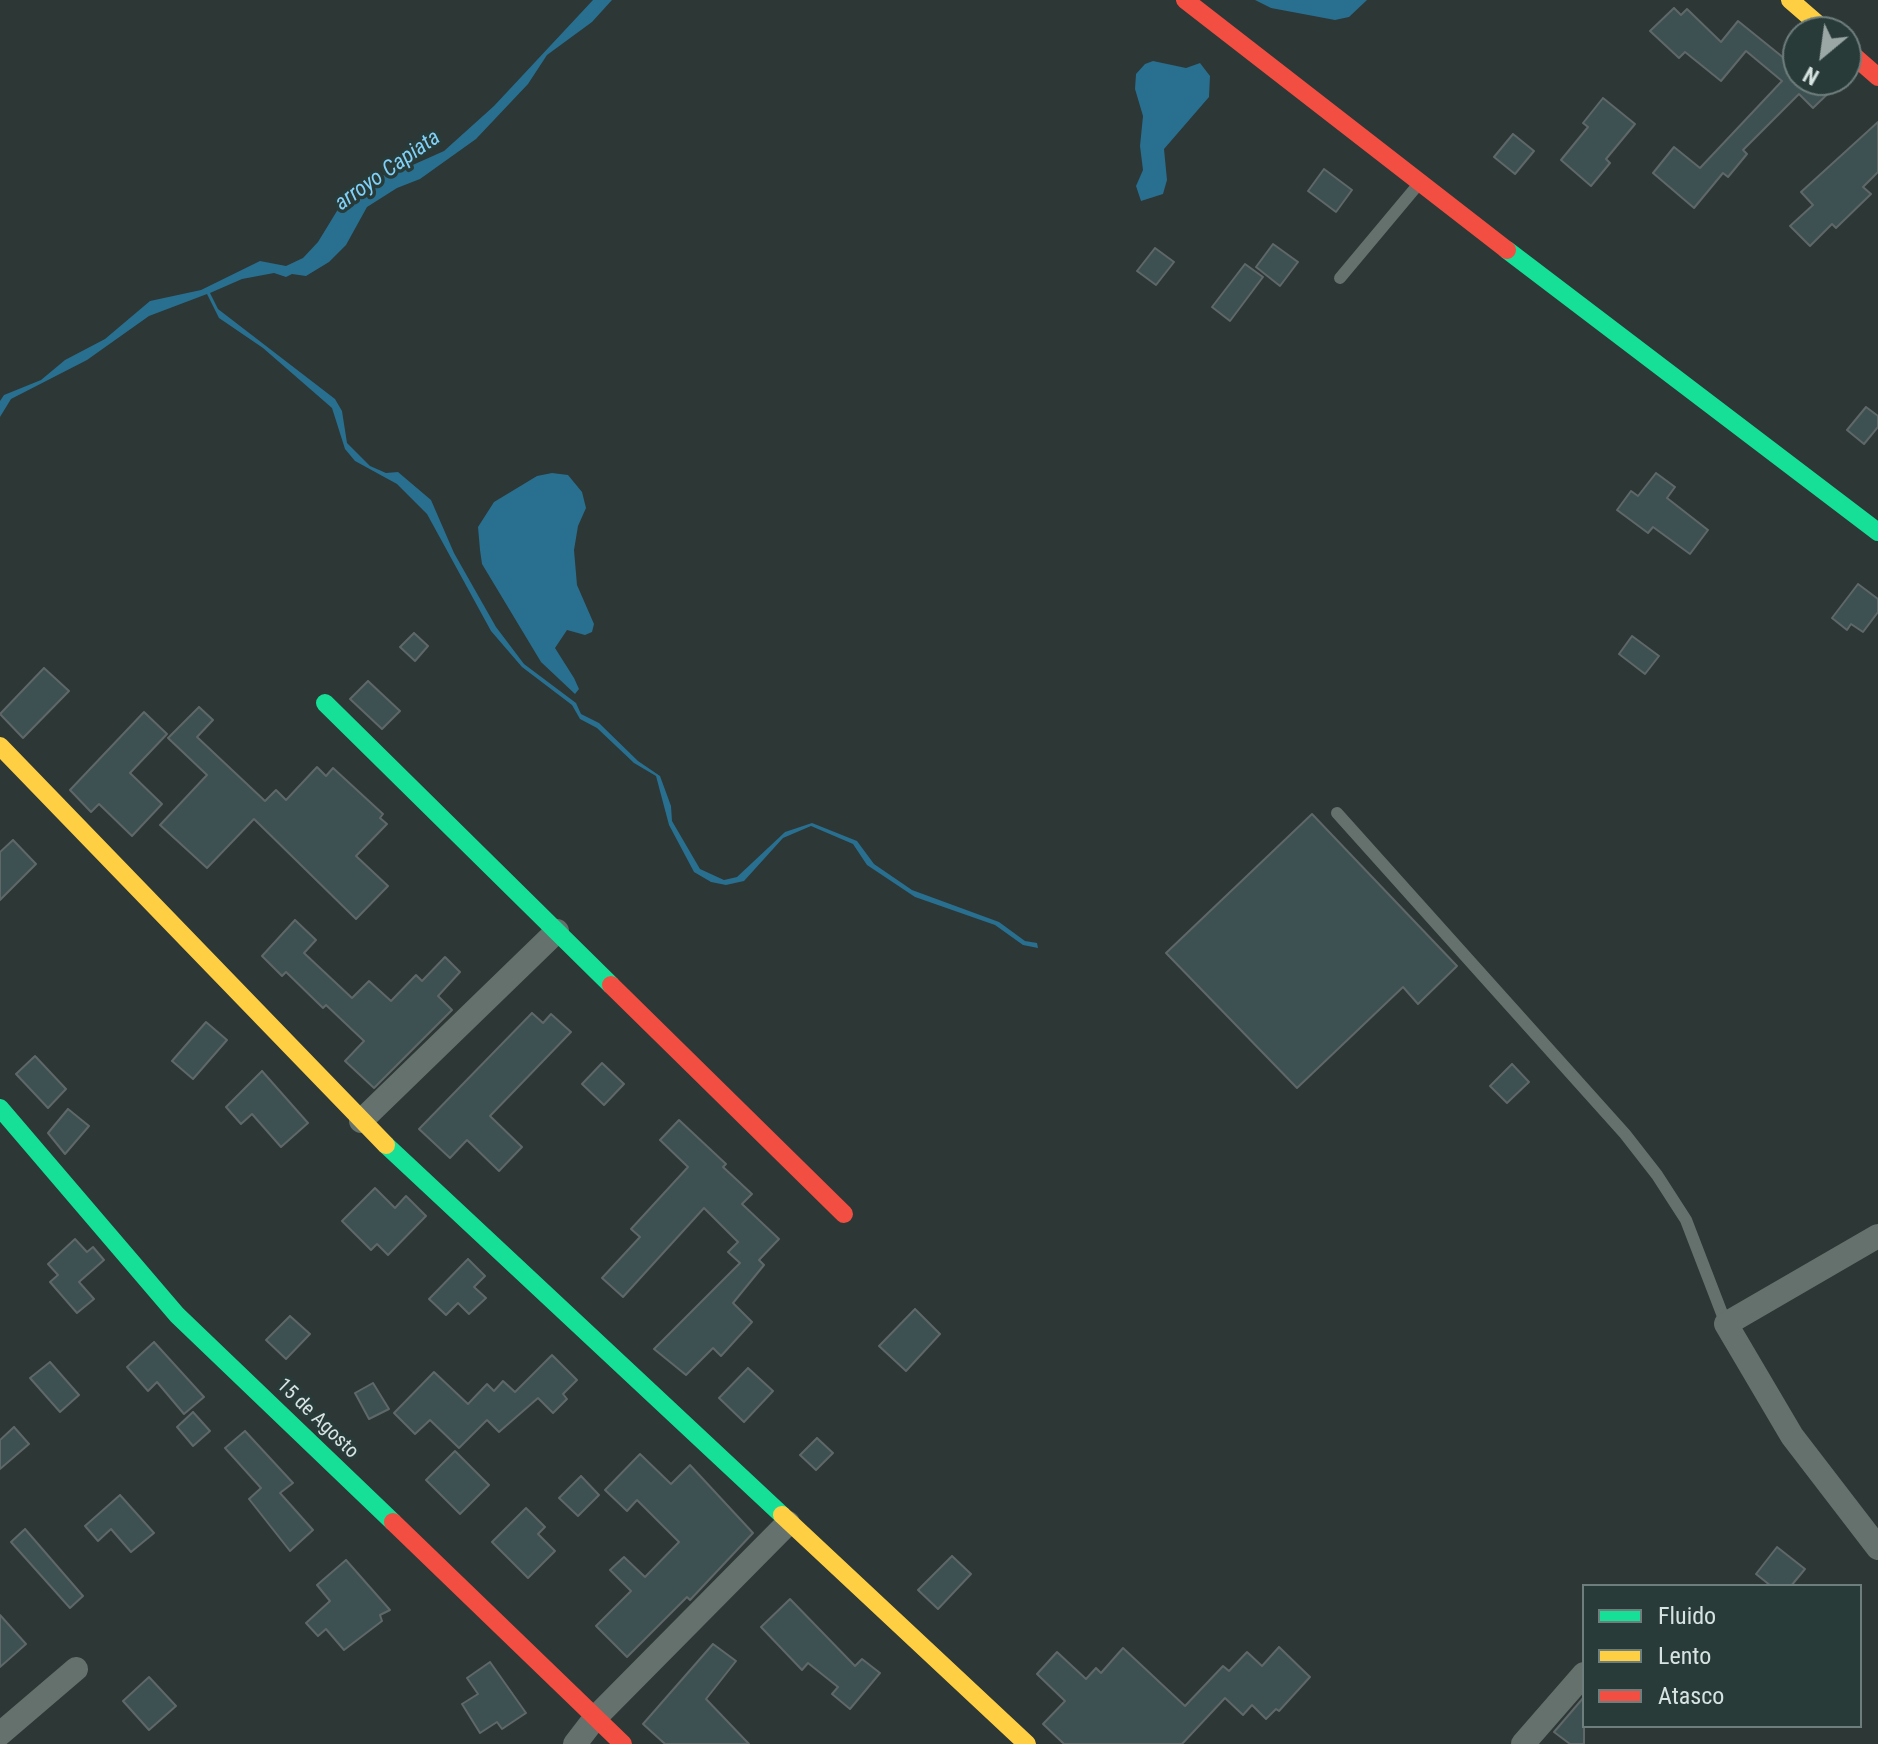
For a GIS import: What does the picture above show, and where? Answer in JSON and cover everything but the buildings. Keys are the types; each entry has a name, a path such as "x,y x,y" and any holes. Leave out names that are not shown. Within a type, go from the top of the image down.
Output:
{"street":[{"path":"1185,0 1419,183 1878,532"},
{"path":"1790,0 1808,16"},
{"path":"325,703 844,1214"},
{"path":"0,746 361,1121 1027,1744"},
{"path":"361,1121 557,931"},
{"name":"15 de Agosto","path":"0,1108 177,1315 623,1744"},
{"path":"1878,1236 1726,1324 1792,1436 1878,1548"},
{"path":"575,1744 595,1718 788,1523"},
{"path":"0,1734 76,1669"},
{"path":"1523,1744 1582,1676"}],"lane":[{"path":"1340,278 1419,183"},
{"path":"1337,813 1657,1175 1686,1220 1726,1324"}],"water":[{"path":"593,0 612,0 592,22 547,55 528,84 476,139 420,179 397,188 367,207 346,245 329,262 306,276 292,274 286,277 274,273 242,279 210,293 218,309 335,399 342,411 347,443 370,466 386,473 398,472 431,500 454,553 496,627 524,664 576,703 581,714 599,723 638,761 660,776 671,806 672,821 700,869 724,880 737,877 785,832 812,823 857,841 874,864 912,890 999,922 1025,941 1037,943 1038,948 1023,945 995,925 915,897 867,865 853,844 811,826 783,838 744,881 726,885 711,882 694,872 669,825 656,776 634,763 597,728 580,719 572,705 522,667 491,631 427,514 397,484 355,461 345,449 332,408 263,348 219,318 207,294 149,316 87,360 11,399 0,417 0,401 4,395 41,380 65,360 105,339 150,301 201,290 260,261 286,266 303,258 318,242 340,206 389,171 406,168 444,151 494,106"},
{"path":"1255,0 1367,0 1349,17 1335,20 1271,8"},
{"path":"1153,61 1186,68 1200,63 1210,76 1209,97 1164,149 1167,180 1163,194 1141,201 1136,186 1143,170 1140,146 1143,116 1135,89 1136,74 1145,64"},
{"path":"552,473 568,475 582,492 586,508 578,526 574,550 577,585 594,624 592,632 585,635 567,630 555,648 579,689 575,694 541,662 482,564 480,550 478,527 494,502 537,476"}],"traffic: fast":[{"path":"1507,250 1878,532"},
{"path":"325,703 611,985"},
{"path":"0,1108 177,1315 393,1522"},
{"path":"386,1145 782,1515"}],"traffic: slow":[{"path":"1790,0 1808,16"},
{"path":"0,746 386,1145"},
{"path":"782,1515 1027,1744"}],"traffic: jam":[{"path":"1185,0 1507,250"},
{"path":"1862,63 1878,77"},
{"path":"611,985 844,1214"},
{"path":"393,1522 623,1744"}],"water label":[{"name":"arroyo Capiata","path":"388,171"}]}
